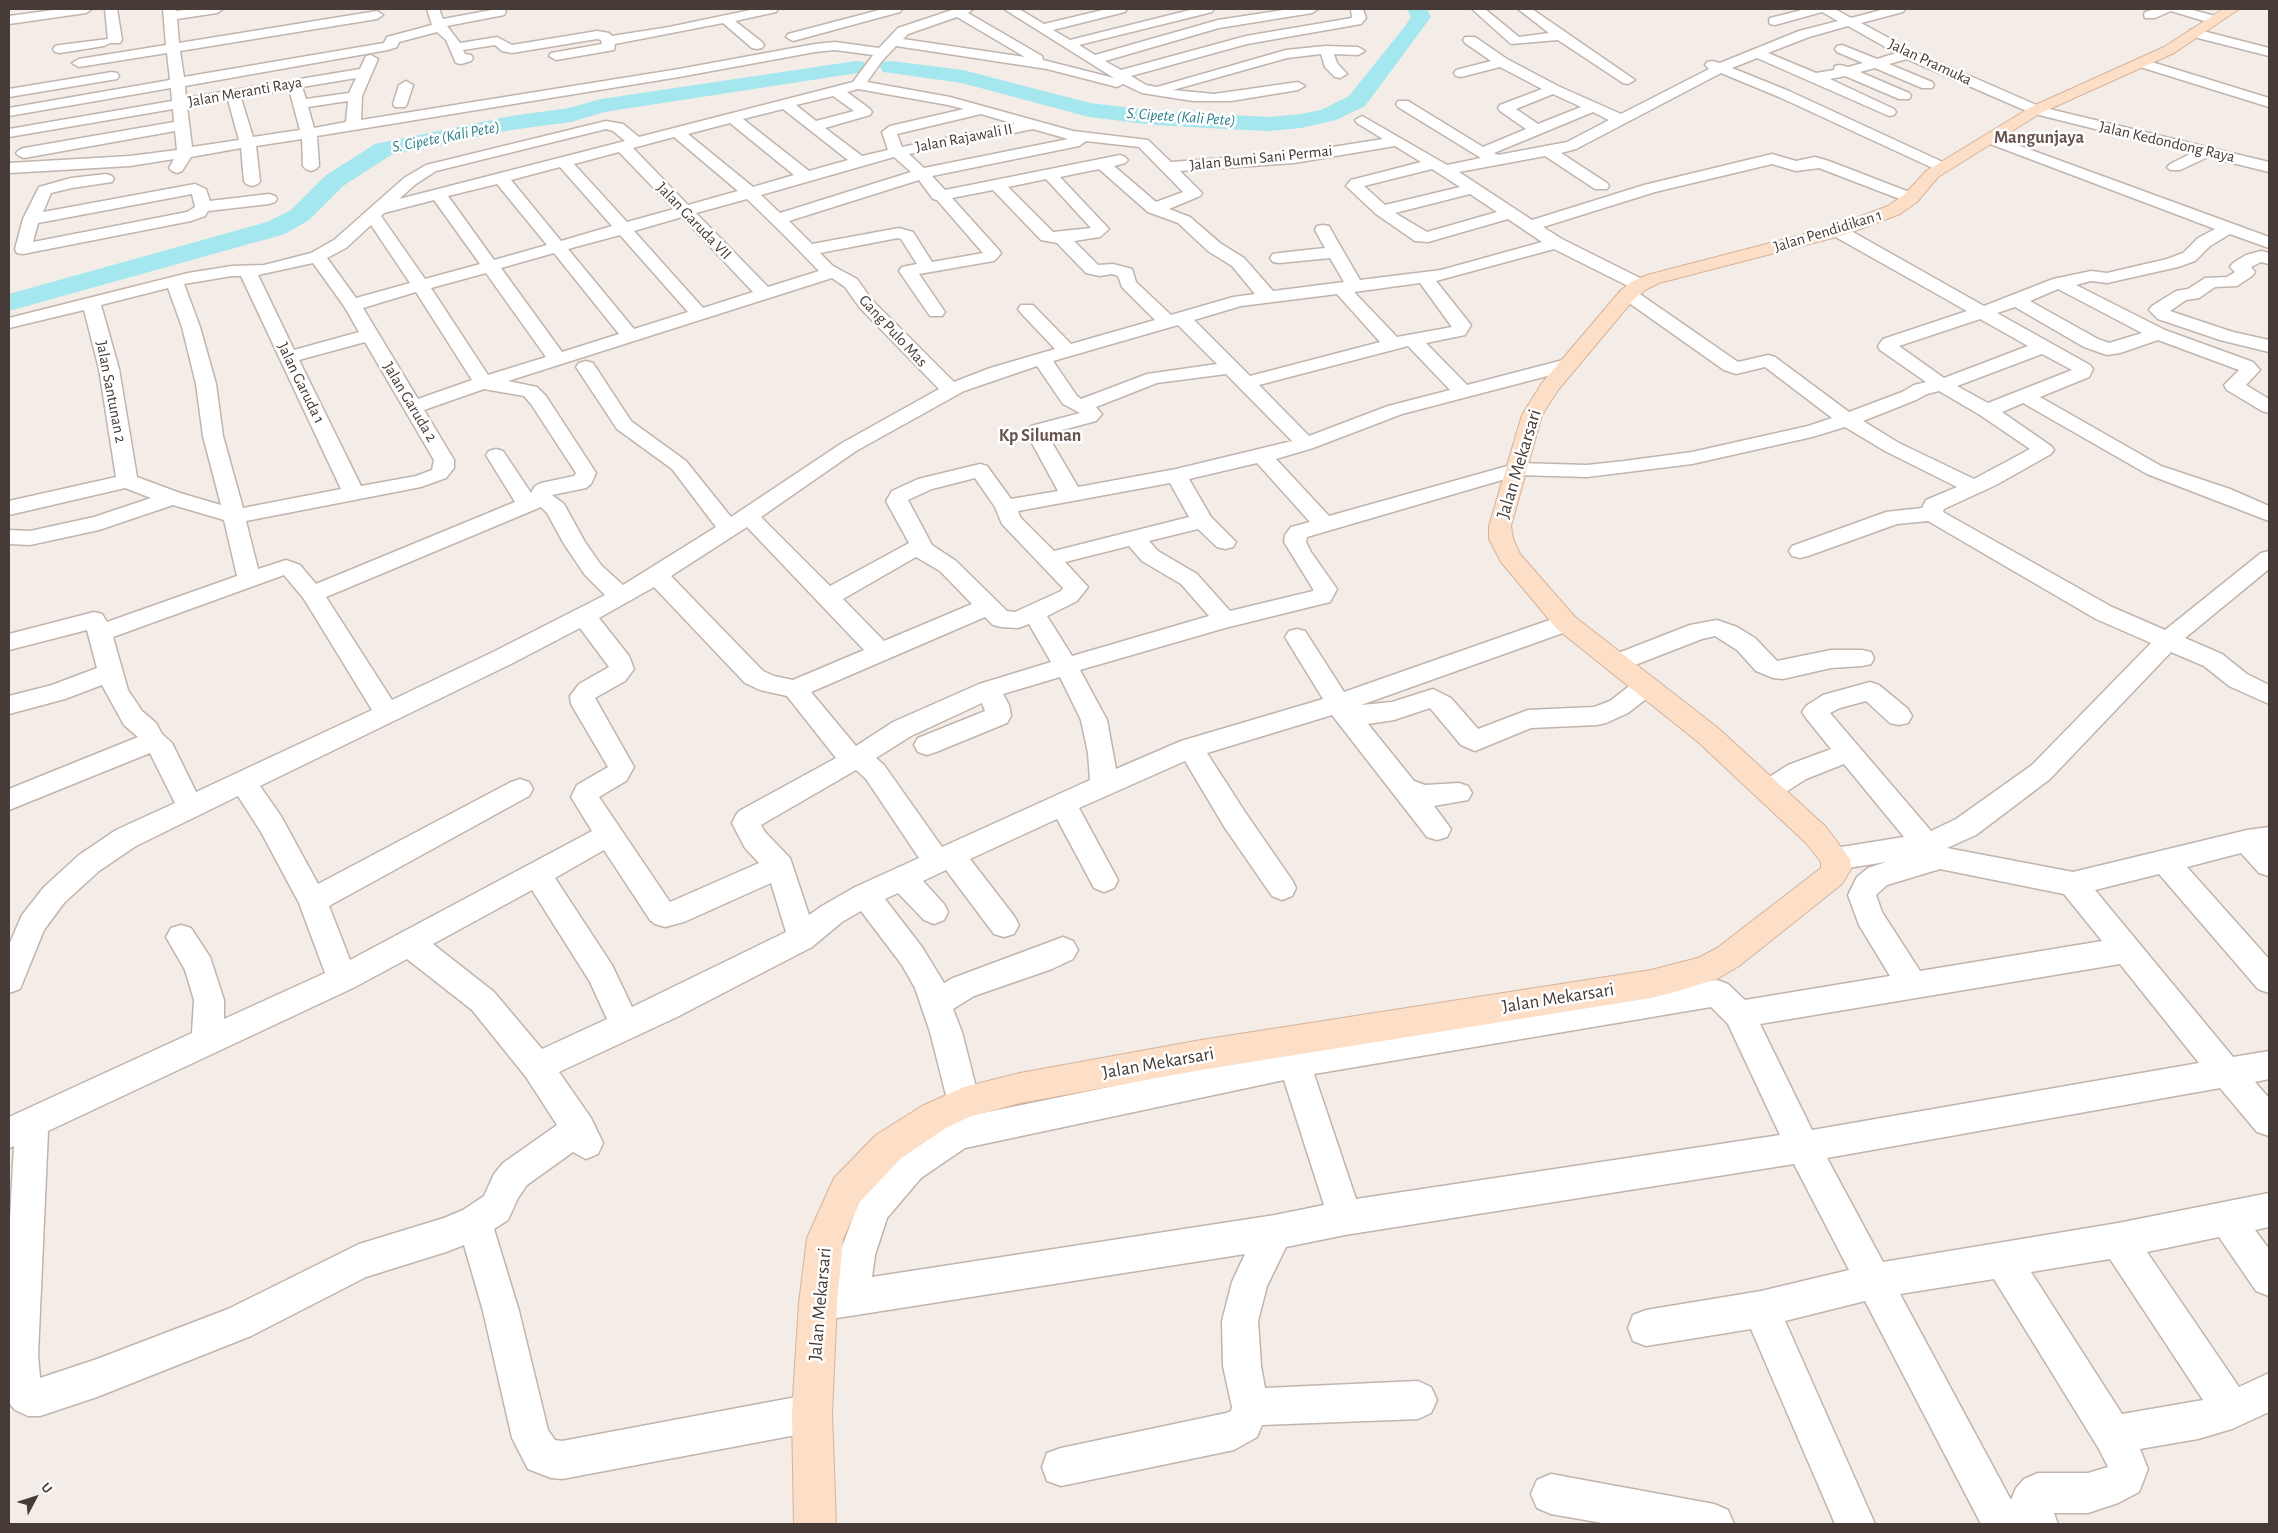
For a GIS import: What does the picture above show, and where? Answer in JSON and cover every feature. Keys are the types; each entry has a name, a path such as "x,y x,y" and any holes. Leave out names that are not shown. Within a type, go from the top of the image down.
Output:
{"street":[{"path":"9,20 86,9"},
{"path":"60,40 120,39 111,9"},
{"path":"163,194 185,153 170,12 218,9"},
{"path":"433,9 439,25 452,39 461,60 509,49 597,34 604,36 608,41 608,47 556,56"},
{"path":"608,41 772,9"},
{"path":"851,9 869,18"},
{"path":"9,168 130,161 309,134 400,104 662,64 775,41 817,26 869,18 896,9"},
{"path":"1045,28 1121,9"},
{"path":"1069,44 1189,10 1208,9"},
{"path":"532,502 549,488 579,483 584,479 586,473 539,400 530,391 483,383 421,286 377,212 836,92 862,79 879,55 903,31 962,10 1048,65 1091,57 1218,24 1312,9"},
{"path":"1120,75 1246,40 1356,21 1360,18 1357,9"},
{"path":"1478,9 1507,35 1519,41 1560,36"},
{"path":"1527,11 1543,9"},
{"path":"1804,34 1775,21 1819,9"},
{"name":"Jalan Pramuka","path":"1826,9 1908,54 2036,110"},
{"path":"1510,213 1424,237 1417,236 1382,211 1354,184 1488,156 1548,151 1571,146 1722,68 1804,34 1900,9"},
{"path":"2150,15 2166,9"},
{"path":"2176,9 2214,20"},
{"name":"Jalan Pendidikan 1","path":"1634,289 1653,279 1838,231 1894,210 1911,198 1932,174 2036,110 2169,50 2232,9"},
{"path":"1014,11 1033,10"},
{"path":"1189,10 1279,55"},
{"path":"1014,11 1148,90 1279,55 1326,50 1358,51"},
{"path":"1527,11 1560,36 1628,80"},
{"path":"9,112 390,46 392,40 376,12 64,66 60,40 62,12"},
{"path":"392,40 439,25 500,12"},
{"path":"725,19 757,45"},
{"path":"920,24 958,51"},
{"path":"817,26 833,40 835,46"},
{"path":"2195,33 2269,52"},
{"path":"1507,35 1469,41 1502,62 1553,89 1621,120"},
{"path":"892,41 1048,65 1148,90 1193,97 1214,98 1298,86"},
{"path":"544,44 566,68"},
{"path":"352,120 679,73 787,52 835,46 879,55"},
{"path":"352,120 355,96 376,48"},
{"path":"1842,49 1926,85"},
{"path":"1326,50 1331,61 1330,64 1340,74"},
{"path":"1758,54 1890,112"},
{"path":"1791,83 1846,72 1908,54"},
{"path":"1697,60 1722,68 1784,94 1942,167"},
{"path":"1742,60 1828,99"},
{"path":"1819,60 1904,96"},
{"path":"1461,72 1502,62"},
{"path":"1609,67 1626,62"},
{"path":"2142,63 2269,103"},
{"name":"Jalan Meranti Raya","path":"9,133 366,72"},
{"path":"9,93 126,73"},
{"name":"Jalan Bumi Sani Permai","path":"862,79 1030,125 1089,138 1138,142 1146,146 1167,167 1294,158 1398,141"},
{"path":"294,83 309,134 311,166"},
{"path":"400,104 406,85"},
{"path":"1536,130 1505,108 1553,89"},
{"path":"814,126 866,112 836,92"},
{"path":"233,94 248,144 252,181"},
{"path":"301,104 355,96"},
{"path":"1403,104 1488,156"},
{"path":"787,105 860,162"},
{"path":"1488,156 1536,130 1592,108"},
{"path":"936,312 908,271 988,257 992,254 922,174 897,152 890,135 890,130 980,110"},
{"name":"Jalan Kedondong Raya","path":"2036,110 2269,166"},
{"path":"734,119 806,176"},
{"path":"1362,120 1440,166 1556,243 1634,289 1731,366 1736,368 1768,361 1847,420 1892,447 1911,454 1974,487"},
{"path":"9,156 182,125"},
{"name":"Jalan Garuda VII","path":"9,323 205,274 264,270 317,257 340,244 410,181 431,168 606,125 618,127 630,145 684,211 766,295"},
{"name":"Jalan Rajawali II","path":"352,305 806,176 897,152 1030,125"},
{"name":"Gang Pulo Mas","path":"678,133 750,193 828,270 851,283 866,304 951,390"},
{"path":"777,218 922,174 1089,138"},
{"path":"1990,139 2269,243"},
{"path":"1548,151 1601,186"},
{"path":"2174,167 2207,151"},
{"path":"940,196 1103,164 1151,152"},
{"path":"1530,226 1650,188 1772,159 1796,166 1815,162 1824,164 1911,198"},
{"path":"564,162 700,315"},
{"path":"72,183 80,164"},
{"path":"1103,164 1154,208 1184,220 1214,247 1238,262 1267,296"},
{"path":"1154,208 1194,193 1167,167"},
{"path":"996,184 1043,234 1050,238 1094,233 1101,230 1049,174"},
{"path":"31,219 163,194 197,190 200,192 203,207 199,213 191,216 23,250 31,219 45,190 72,183 133,176"},
{"path":"2112,184 2134,178"},
{"path":"502,179 560,247 630,336"},
{"path":"1382,211 1472,188"},
{"path":"439,195 557,360"},
{"path":"203,207 269,199"},
{"path":"1933,514 1934,505 1974,487 2044,450 1988,411 1942,385 1891,350 1887,344 2059,284 2091,276 2107,278 2172,263 2189,257 2204,242 2230,227"},
{"path":"1323,230 1335,252 1348,286 1370,322 1393,344"},
{"path":"1838,231 2042,347 2079,366 2084,372 1988,411"},
{"path":"808,250 899,233 907,236 928,268"},
{"path":"1061,237 1092,269 1100,271 1113,269 1126,273 1128,283 1230,367 1306,444"},
{"path":"9,980 20,925 89,863 126,838 502,658 621,596 729,529 849,447 951,390 997,372 1239,301 1267,296 1425,278 1458,271 1556,243"},
{"path":"1279,258 1335,252"},
{"path":"2269,259 2261,256 2252,259 2239,267 2246,272 2231,282 2211,282 2193,294 2182,295 2158,310 2164,315 2227,336 2269,346"},
{"name":"Jalan Garuda 2","path":"317,257 352,305 444,460 444,468 439,474 421,481 354,494"},
{"name":"Jalan Garuda 1","path":"248,272 354,494"},
{"path":"414,407 483,383 834,272"},
{"path":"1246,383 1393,344 1453,334 1462,326 1425,278"},
{"path":"174,282 192,327 206,384 213,436 222,464 250,580"},
{"path":"2059,284 2158,334 2246,366 2250,370 2234,386 2269,407"},
{"name":"Jalan Mekarsari","path":"815,1524 812,1413 818,1303 825,1238 847,1190 888,1147 934,1117 964,1103 1020,1088 1201,1055 1651,984 1678,977 1706,969 1750,941 1832,876 1836,869 1835,859 1816,835 1708,736 1566,623 1509,557 1501,539 1500,526 1532,415 1541,397 1634,289"},
{"path":"2016,300 2091,343 2107,349 2113,349 2158,334"},
{"name":"Jalan Santunan 2","path":"91,303 110,369 127,481"},
{"path":"1027,309 1068,351"},
{"path":"289,357 370,335"},
{"path":"1413,340 1463,392"},
{"path":"802,938 780,866 756,840 746,823 749,819 902,730 988,690 1147,641 1225,620 1322,598 1325,589 1295,542 1296,535 1299,532 1518,468 1587,471 1692,458 1812,431 1847,420 1921,389 1942,385 2042,347"},
{"path":"1042,359 1070,400 1076,404 1083,405 1154,378 1208,372 1230,367"},
{"path":"1006,507 1176,475 1262,456 1306,444 1395,410 1567,365"},
{"path":"586,368 624,425 679,465 729,529"},
{"path":"2026,397 2154,470 2222,494 2269,514"},
{"path":"1071,494 1037,431 1089,416 1091,413 1083,405"},
{"path":"496,455 532,502"},
{"path":"1262,456 1324,524"},
{"path":"980,470 1006,507 1010,519 1076,587 1069,596 1018,620 1001,619 948,566 923,549 915,531 897,502 904,493 940,479 980,470"},
{"path":"1176,475 1202,521 1224,542"},
{"path":"9,508 127,481 172,498 235,516 354,494"},
{"path":"9,537 30,538 98,523 172,498"},
{"path":"312,594 532,502 546,500 556,509 575,544 593,570 621,596"},
{"path":"1800,551 1894,517 1933,514 2020,567 2104,613 2130,626 2169,639 2213,660 2238,680 2269,695"},
{"path":"747,515 880,651"},
{"path":"1049,559 1202,521"},
{"path":"1134,538 1150,556 1189,579 1225,620"},
{"path":"829,597 911,550 923,549"},
{"path":"1835,859 1927,845 1966,827 2041,772 2169,639 2269,558"},
{"path":"100,633 286,567 292,570 312,594 386,712"},
{"path":"656,575 754,677 769,684 795,688 988,606"},
{"path":"1034,613 1082,692 1094,720 1104,785"},
{"path":"584,616 622,666 620,672 588,690 582,696 584,704 621,767 617,774 583,795 659,910 665,915 674,914 780,866"},
{"path":"9,642 94,620 100,633 116,691 133,718 147,730 153,741 163,750 190,807"},
{"path":"536,1067 666,1007 802,938 832,914 865,895 1104,785 1190,748 1341,707 1566,623"},
{"path":"1617,663 1698,631 1717,628 1746,644 1765,665 1773,669 1783,670 1831,659 1862,658"},
{"path":"1297,637 1341,707 1437,829"},
{"path":"9,705 29,698 56,693 111,672"},
{"path":"1341,707 1353,714 1379,714 1433,698 1442,704 1472,740 1476,740 1528,719 1597,716 1619,707 1646,686"},
{"path":"795,688 842,748 848,754 858,757 875,772 907,817 943,858 971,878 1004,925"},
{"path":"927,745 998,716 996,705 988,690"},
{"path":"1899,716 1870,691 1832,702 1817,709 1815,712 1927,845"},
{"path":"9,800 153,741"},
{"path":"1190,748 1235,820 1282,888"},
{"path":"1769,790 1797,772 1849,752"},
{"path":"243,782 271,824 313,901 342,980"},
{"path":"1404,788 1422,795 1434,796 1459,793"},
{"path":"313,901 520,790"},
{"path":"1063,805 1104,880"},
{"path":"410,944 483,1002 536,1067 582,1136 515,1174 506,1186 496,1208 475,1222 446,1235 359,1262 238,1323 115,1372 40,1397 28,1397 22,1390 20,1356 20,1127 342,980 609,835"},
{"path":"1913,986 1869,916 1862,895 1867,885 1878,876 1940,858 2073,884 2258,839 2269,865"},
{"path":"2166,862 2269,980"},
{"path":"537,874 601,974 624,1025"},
{"path":"902,879 934,912"},
{"path":"2073,884 2225,1072 2269,1121"},
{"path":"865,895 912,956 928,984 936,1003 964,1103"},
{"path":"181,937 199,966 209,1000 206,1043"},
{"path":"936,1003 964,987 1041,960 1063,950"},
{"path":"1739,1014 2126,950"},
{"path":"852,1298 857,1255 873,1208 909,1167 958,1134 1294,1064 1717,993 1739,1014 1803,1147 2002,1524"},
{"path":"1294,1064 1345,1218"},
{"path":"818,1303 1275,1232 1345,1218 1803,1147 2269,1064"},
{"path":"1646,1328 1761,1309 1875,1282 2118,1240 2269,1210"},
{"path":"2226,1218 2269,1278"},
{"path":"475,1222 501,1311 531,1438 542,1455 551,1459 562,1460 812,1413"},
{"path":"1061,1467 1234,1431 1244,1424 1251,1406 1242,1366 1240,1321 1250,1282 1275,1232"},
{"path":"2118,1240 2232,1410"},
{"path":"2003,1261 2113,1434 2129,1469 2125,1478 2118,1483 2088,1492 2038,1493 2030,1502 2038,1524"},
{"path":"1761,1309 1856,1524"},
{"path":"2113,1434 2198,1420 2232,1410 2269,1392"},
{"path":"1251,1406 1418,1400"},
{"path":"1551,1494 1714,1524"}],"waterway":[{"name":"S. Cipete (Kali Pete)","path":"891,67 963,77 1089,110 1155,118 1226,122 1269,124 1301,121 1328,115 1357,101 1414,28 1421,17 1417,9"},
{"name":"S. Cipete (Kali Pete)","path":"9,303 276,228 300,215 334,181 383,149 511,123 571,115 601,106 856,67"}],"district":[{"name":"Mangunjaya","path":"2039,138"},
{"name":"Kp Siluman","path":"1040,436"}]}
